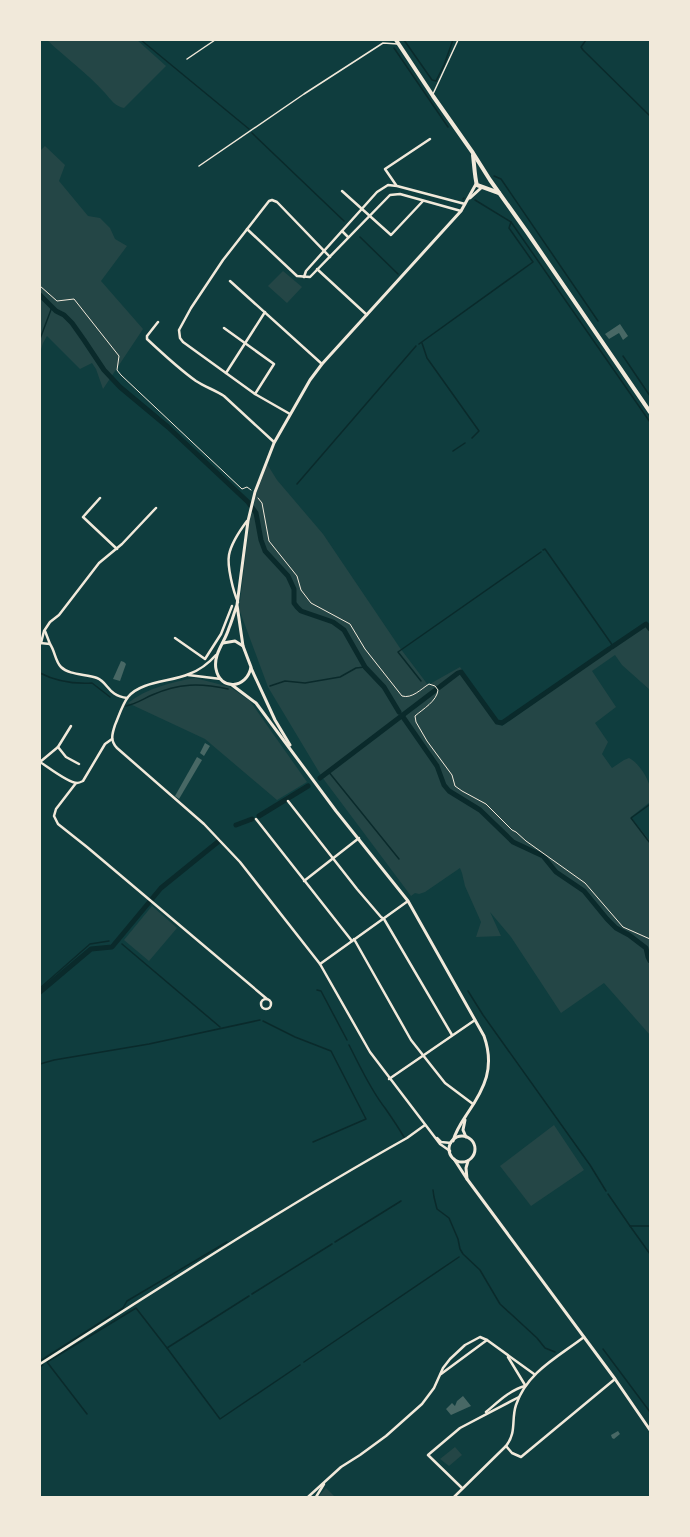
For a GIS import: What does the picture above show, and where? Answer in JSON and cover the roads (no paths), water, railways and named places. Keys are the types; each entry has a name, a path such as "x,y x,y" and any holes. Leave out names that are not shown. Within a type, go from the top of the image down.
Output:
{"main road":[{"path":"396,40 490,180 650,412"},
{"path":"473,153 476,184 482,188 489,188 499,193"},
{"path":"476,177 479,174 486,174"},
{"path":"482,188 487,186 490,180"}],"street":[{"path":"397,186 385,169 430,139"},
{"path":"222,680 216,668 217,655 223,643 237,603 248,521 252,503 274,442 310,380 322,364 461,211 476,184"},
{"path":"304,277 306,271 377,192 388,186 397,186 467,202"},
{"path":"467,202 482,188"},
{"path":"342,191 391,235 423,201"},
{"path":"247,229 297,276 310,277 390,195 400,194 461,211"},
{"path":"290,414 255,394 183,342 178,333 180,326 191,308 223,260 269,201 272,200 277,202 330,257"},
{"path":"342,231 348,237"},
{"path":"317,270 367,315"},
{"path":"230,281 322,364"},
{"path":"226,373 265,312"},
{"path":"158,322 147,336 148,339 197,382 224,396 274,442"},
{"path":"224,328 274,364 255,394"},
{"path":"100,498 83,517 117,549"},
{"path":"50,644 40,643 44,631 50,622 59,615 100,563 117,549 156,508"},
{"path":"248,521 241,528 229,555 230,576 237,603 243,646 275,720 299,760"},
{"path":"175,638 205,659 221,634 232,606"},
{"path":"44,631 54,650 56,660 61,667 69,671 99,679 111,692 120,698 127,698"},
{"path":"223,643 235,641 243,646"},
{"path":"214,646 219,649"},
{"path":"217,655 204,667 187,675 162,681 137,690 127,698 112,733 112,739 117,748 170,793 223,842 278,910 320,964 370,1052 389,1079 440,1144 450,1151 467,1179 615,1379 650,1430"},
{"path":"231,684 236,684 245,679 251,667"},
{"path":"187,675 222,680 231,684 256,703 336,811 408,901 475,1020 487,1043 489,1053 488,1074 483,1088 455,1134 450,1151"},
{"path":"71,726 58,747 40,762 63,777 76,783"},
{"path":"112,739 105,744 83,780 76,783 56,809 54,816 58,824 266,999"},
{"path":"58,747 66,757 79,764"},
{"path":"288,801 357,889 384,919 452,1035"},
{"path":"256,819 304,881 353,940 411,1040 445,1083 473,1104"},
{"path":"304,881 359,838"},
{"path":"320,964 408,901"},
{"path":"389,1079 475,1020"},
{"path":"466,1116 463,1127 466,1137"},
{"path":"40,1364 120,1314 164,1284 407,1138 425,1125"},
{"path":"432,1134 441,1142 452,1142 459,1137 466,1137 472,1141 475,1148 474,1155 468,1161 466,1168 467,1179"},
{"path":"454,1159 461,1162 468,1161"},
{"path":"308,1497 342,1466 386,1436 417,1408 434,1388 450,1359 465,1345 480,1337 487,1340 534,1374"},
{"path":"454,1497 512,1439 515,1407 525,1386 534,1374 584,1337"},
{"path":"440,1375 487,1340"},
{"path":"506,1354 525,1386"},
{"path":"506,1446 512,1453 521,1457 615,1379"},
{"path":"481,1416 507,1395 518,1388 525,1386"},
{"path":"462,1488 428,1455 460,1428 520,1396"},
{"path":"316,1497 326,1480"}],"lane":[{"path":"187,59 215,40"},
{"path":"433,96 458,40"},
{"path":"199,166 304,94 383,43 400,45"}],"waterway":[{"path":"141,40 249,129"},
{"path":"404,40 432,80 436,81 444,65 453,40"},
{"path":"586,40 581,47 583,50 650,116"},
{"path":"394,48 448,127"},
{"path":"252,133 344,221"},
{"path":"494,176 501,179 598,321"},
{"path":"475,200 511,222 650,422"},
{"path":"419,344 533,262 509,228 511,222"},
{"path":"360,237 398,274"},
{"path":"40,295 56,311 64,315 72,323 104,370 120,387 168,427 248,502 256,513 261,540 265,551 288,576 294,589 294,603 301,611 333,622 344,630 365,667 384,687 399,712"},
{"path":"40,339 52,307"},
{"path":"422,343 427,358 479,431 472,438"},
{"path":"297,484 416,346"},
{"path":"623,356 650,396"},
{"path":"453,451 465,443"},
{"path":"543,550 545,549 613,646"},
{"path":"421,681 398,652 541,552"},
{"path":"612,647 646,624 650,629"},
{"path":"320,778 458,673 461,672 497,722 502,723 609,649"},
{"path":"270,686 285,681 305,683 340,677 356,668 365,667"},
{"path":"40,673 65,682 92,683 110,697"},
{"path":"126,706 162,691 181,686 199,685 228,689"},
{"path":"403,717 437,766 444,785 449,791 480,810 513,842 543,856 556,872 584,891 616,928 629,935 646,948 650,961"},
{"path":"328,771 399,859"},
{"path":"259,816 308,786"},
{"path":"650,806 649,805 631,818 650,843"},
{"path":"236,825 252,819"},
{"path":"40,992 91,949 112,947 161,888 219,841"},
{"path":"40,988 90,944 109,941"},
{"path":"122,944 220,1027"},
{"path":"317,990 321,991 347,1040"},
{"path":"468,991 483,1015 590,1165 606,1191"},
{"path":"40,1064 54,1060 149,1044 260,1020"},
{"path":"263,1021 295,1037 331,1051 366,1119 313,1142"},
{"path":"349,1045 375,1093 404,1137"},
{"path":"433,1190 437,1209 449,1218 458,1239 460,1249 463,1254 480,1270 500,1304 537,1338 545,1348 555,1352"},
{"path":"608,1194 630,1226 650,1226"},
{"path":"335,1242 401,1201"},
{"path":"630,1226 650,1254"},
{"path":"40,1361 123,1308 127,1301 227,1242"},
{"path":"252,1294 332,1244"},
{"path":"304,1362 459,1257"},
{"path":"87,1414 47,1362 136,1308 167,1348 249,1296"},
{"path":"167,1348 220,1419 300,1365"},
{"path":"603,1349 650,1412"}]}
